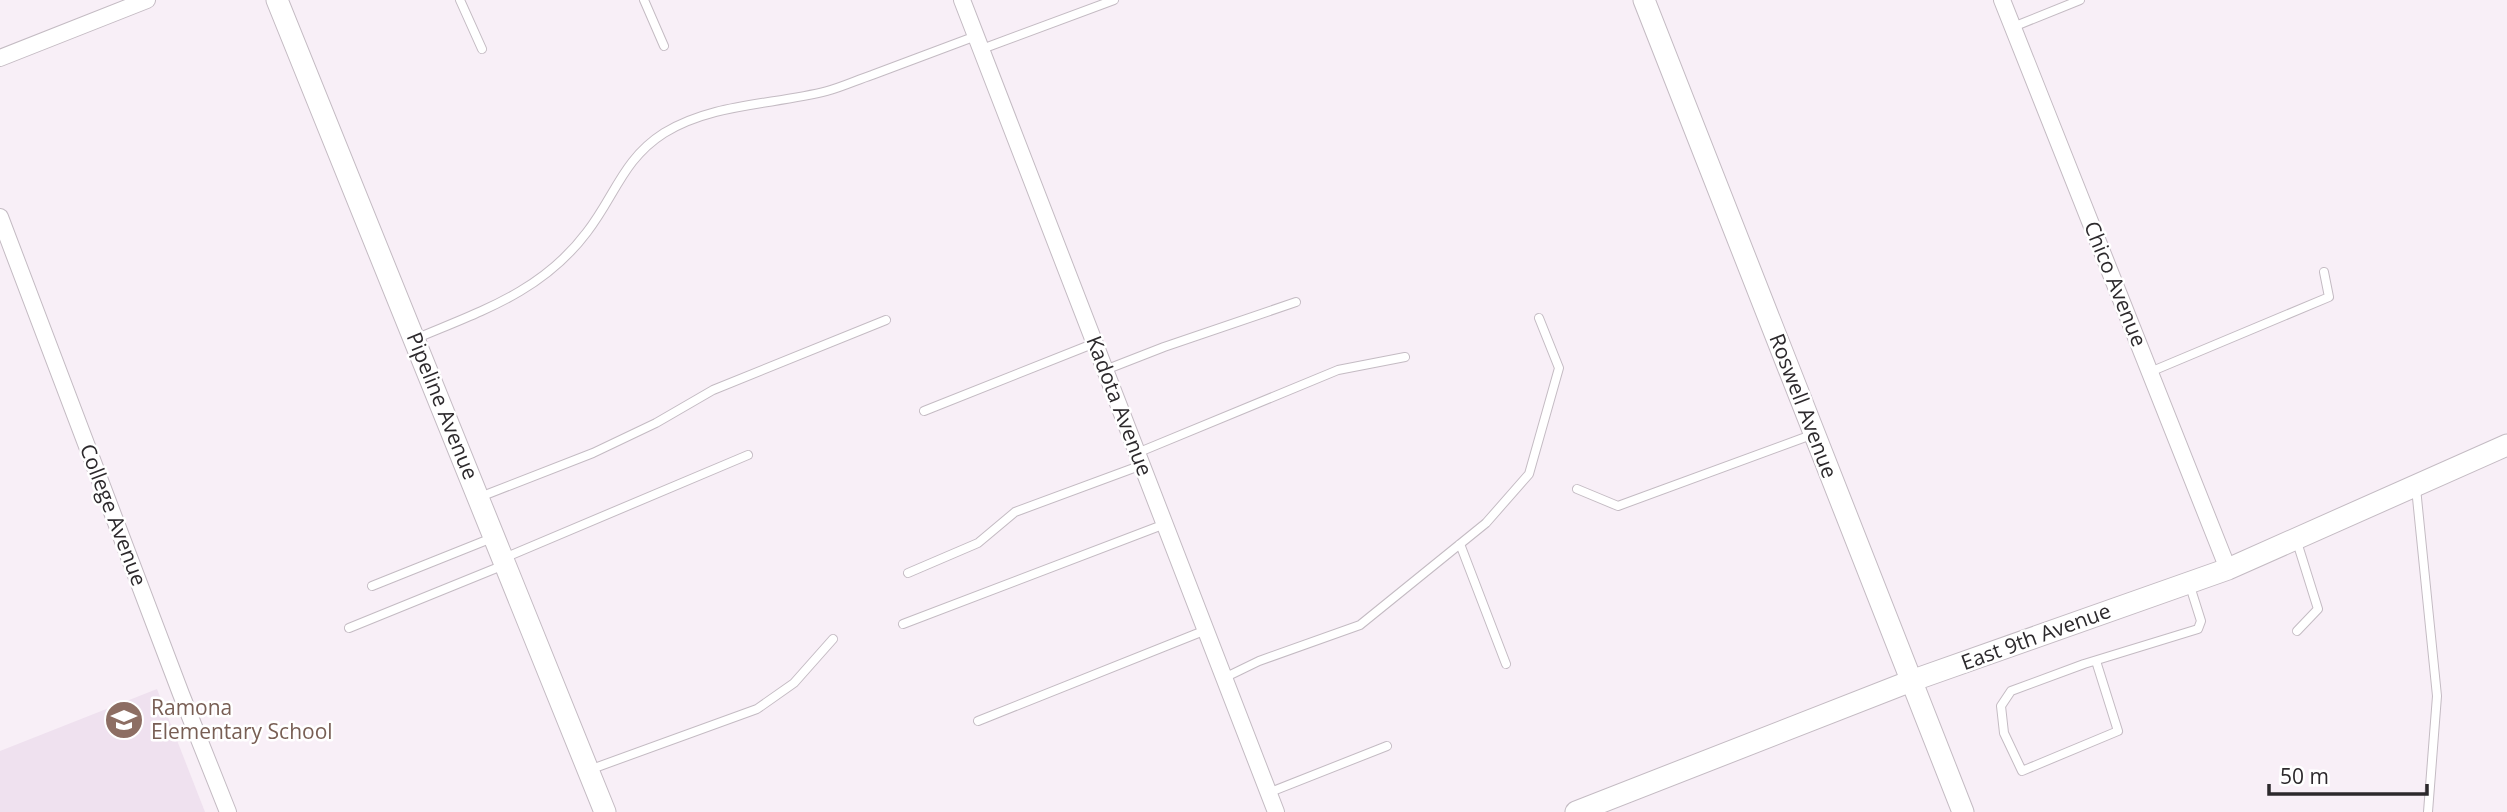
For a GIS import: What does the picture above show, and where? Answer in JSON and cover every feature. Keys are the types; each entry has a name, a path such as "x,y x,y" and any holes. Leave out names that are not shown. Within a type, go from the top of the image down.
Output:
{"street":[{"path":"0,58 148,0"},
{"name":"Pipeline Avenue","path":"277,0 605,812"},
{"name":"Kadota Avenue","path":"962,0 1276,812"},
{"name":"Roswell Avenue","path":"1644,0 1963,812"},
{"name":"Chico Avenue","path":"2002,0 2228,569"},
{"name":"College Avenue","path":"0,217 228,812"},
{"name":"East 9th Avenue","path":"1576,812 1911,681 2228,569 2499,449"}],"lane":[{"path":"460,0 482,49"},
{"path":"644,0 664,46"},
{"path":"415,339 511,298 556,267 588,231 643,147 668,131 740,105 795,99 831,90 1114,0"},
{"path":"2013,27 2080,0"},
{"path":"2150,372 2329,297 2324,272"},
{"path":"1105,370 1296,302"},
{"path":"1224,678 1259,660 1360,625 1486,523 1529,474 1559,368 1539,318"},
{"path":"480,497 593,453 656,423 713,390 886,320"},
{"path":"923,411 1095,343"},
{"path":"908,573 978,544 1015,512 1338,370 1405,357"},
{"path":"1577,489 1618,506 1814,434"},
{"path":"349,628 748,455"},
{"path":"2416,485 2437,696 2428,812"},
{"path":"903,624 1165,524"},
{"path":"372,586 495,537"},
{"path":"2296,539 2318,610 2297,631"},
{"path":"1460,544 1506,664"},
{"path":"2096,661 2118,731 2022,771 2004,733 2001,706 2011,691 2096,661 2198,629 2201,621 2189,583"},
{"path":"978,722 1206,630"},
{"path":"589,770 757,709 794,683 833,639"},
{"path":"1268,793 1387,746"}],"shaded area":[{"name":"Ramona Elementary School","path":"157,689 205,812 0,812 0,751"}],"place":[{"name":"Ramona Elementary School","path":"124,720"}]}
